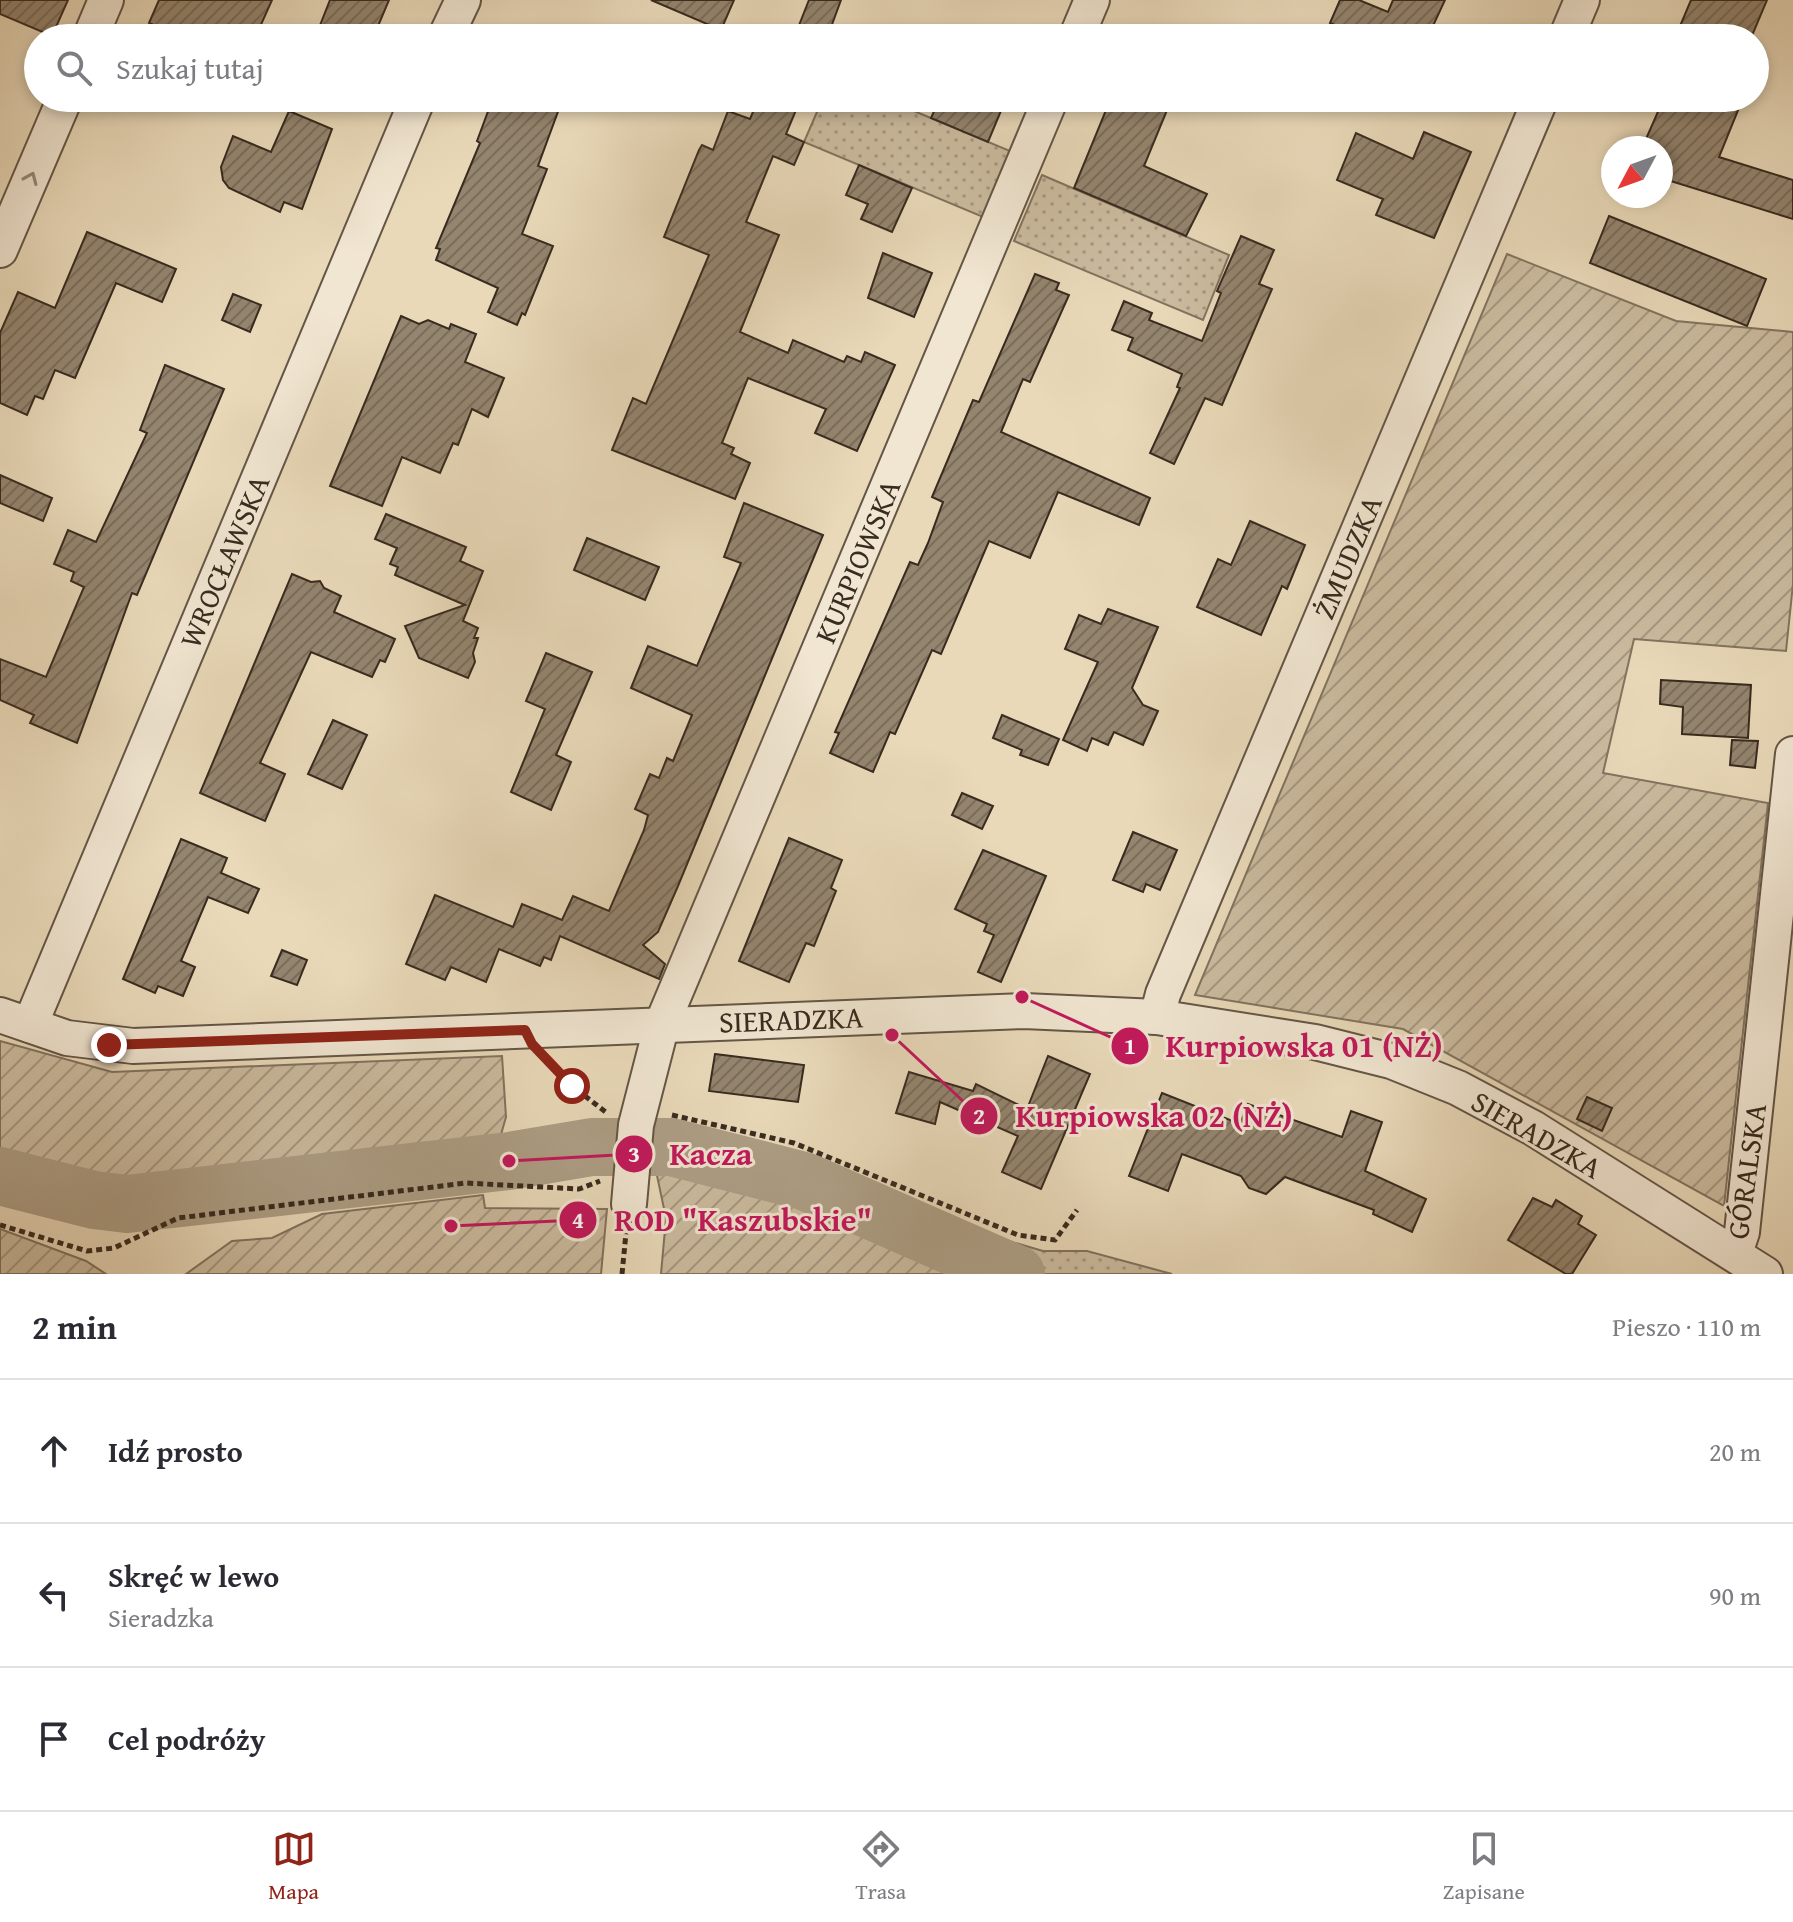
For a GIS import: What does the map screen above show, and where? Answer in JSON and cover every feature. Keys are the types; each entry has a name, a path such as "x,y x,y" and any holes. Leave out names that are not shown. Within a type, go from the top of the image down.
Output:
{"street":[{"path":"96,24 106,0"},
{"path":"452,24 463,0"},
{"path":"1082,24 1092,0"},
{"path":"1572,24 1582,0"},
{"path":"0,250 59,112"},
{"name":"WROCŁAWSKA","path":"15,1020 412,112"},
{"name":"KURPIOWSKA","path":"629,1204 638,1118 662,1024 1045,112"},
{"name":"ŻMUDZKA","path":"1157,1017 1163,994 1535,112"},
{"name":"GÓRALSKA","path":"1735,1253 1742,1232 1793,754"},
{"name":"SIERADZKA","path":"15,1020 67,1038 133,1046 1024,1011 1157,1017 1315,1042 1405,1066 1458,1088 1533,1128 1765,1274"}],"path":[{"path":"525,1030 532,1044 572,1086 621,1123 638,1118 693,1118 794,1143 1018,1235 1055,1240 1077,1210"},
{"path":"0,1225 87,1251 114,1248 178,1218 466,1183 579,1189 633,1167"}],"shaded area":[{"path":"817,112 917,112 1010,151 983,217 804,142"},
{"path":"1042,175 1229,255 1203,320 1014,241"},
{"path":"1507,254 1676,321 1793,332 1793,584 1786,651 1634,639 1603,773 1768,803 1724,1206 1403,1029 1195,995"},
{"path":"0,1041 112,1072 502,1056 506,1117 498,1145 125,1193 0,1160"},
{"path":"656,1171 724,1184 768,1197 915,1244 996,1274 661,1274 666,1218"},
{"path":"483,1195 485,1208 607,1209 601,1274 186,1274 232,1241 272,1238 322,1214"},
{"path":"940,1221 1043,1251 1087,1251 1172,1274 997,1274 952,1256"},
{"path":"0,1229 86,1261 106,1274 0,1274"}],"building":[{"path":"0,0 68,0 57,24 24,24 0,14"},
{"path":"159,0 272,0 261,24 149,23"},
{"path":"330,0 389,0 379,24 321,24"},
{"path":"651,0 734,0 724,24 707,24"},
{"path":"809,0 841,0 832,24 800,24"},
{"path":"1340,0 1359,0 1388,12 1393,0 1445,0 1434,24 1330,23"},
{"path":"1691,0 1767,0 1757,24 1681,24"},
{"path":"289,112 332,129 302,209 284,202 280,212 229,188 223,180 221,167 233,136 271,152"},
{"path":"488,112 558,112 538,166 547,169 522,234 553,246 525,315 522,313 517,325 488,312 498,288 436,260 440,249 436,248 480,143 477,141"},
{"path":"728,112 750,119 753,112 795,112 786,134 804,142 794,165 773,156 746,222 779,235 740,332 788,353 793,340 844,362 847,356 861,362 865,352 895,365 857,451 815,433 826,409 748,378 722,443 734,448 731,454 750,463 735,499 612,450 633,398 646,404 709,255 664,237 699,150 702,145 713,150"},
{"path":"934,112 1000,112 988,142 931,118"},
{"path":"1105,112 1166,112 1144,166 1207,194 1186,236 1074,188"},
{"path":"1658,112 1737,112 1719,157 1793,180 1793,219 1673,182 1673,136 1647,136"},
{"path":"1424,132 1471,152 1434,238 1376,215 1383,199 1337,180 1356,133 1413,159"},
{"path":"859,165 912,188 892,232 861,219 868,204 846,195"},
{"path":"1609,216 1766,279 1747,326 1590,263"},
{"path":"87,232 176,269 162,302 116,283 75,378 55,370 43,399 35,396 27,415 0,403 0,333 18,292 55,308"},
{"path":"1241,236 1274,250 1259,284 1272,289 1222,405 1205,398 1174,464 1150,453 1180,388 1177,387 1182,374 1128,350 1133,338 1112,330 1124,301 1152,313 1149,320 1202,341 1221,293 1217,291"},
{"path":"883,253 932,273 914,317 868,298"},
{"path":"1035,274 1059,283 1056,290 1069,295 1030,382 1023,379 1001,432 1150,498 1139,525 1058,492 1030,558 989,541 941,654 932,650 895,734 890,732 873,772 830,753 839,733 835,732 910,562 918,565 928,543 943,502 932,497 973,400 979,402"},
{"path":"233,294 261,305 250,332 222,320"},
{"path":"401,316 419,324 428,320 449,329 451,324 476,334 465,362 504,378 488,417 472,409 458,445 453,443 440,473 402,457 382,506 330,486"},
{"path":"165,365 224,389 137,595 132,593 77,743 30,723 34,715 0,700 0,659 46,677 84,587 71,581 74,572 54,564 68,530 96,542 147,433 140,430"},
{"path":"0,475 52,498 43,521 0,503"},
{"path":"744,503 823,535 658,932 643,945 665,964 659,979 560,936 551,960 544,957 540,966 499,949 486,982 451,967 445,980 406,964 435,895 513,927 522,904 562,920 573,896 609,911 648,815 635,809 650,774 659,778 667,758 673,761 692,715 631,688 648,646 697,666 741,563 724,557"},
{"path":"386,514 466,547 460,561 483,571 463,621 478,628 474,638 478,638 473,653 475,662 468,678 419,658 405,626 465,605 395,575 398,567 390,564 397,548 375,539"},
{"path":"1250,521 1305,545 1287,589 1282,586 1261,635 1197,607 1218,559 1231,565"},
{"path":"587,538 659,567 645,600 574,570"},
{"path":"292,574 311,582 320,581 324,588 341,596 334,612 395,639 385,662 380,660 372,677 311,652 260,763 285,774 265,821 200,793"},
{"path":"1108,609 1158,627 1132,688 1143,705 1158,711 1143,745 1114,732 1108,745 1092,738 1087,751 1063,740 1098,662 1065,649 1079,615 1101,624"},
{"path":"546,653 592,672 556,755 571,762 551,810 511,792 545,709 526,701"},
{"path":"1661,680 1751,685 1748,738 1682,734 1683,707 1660,704"},
{"path":"1002,715 1059,739 1048,765 1020,755 1022,750 993,738"},
{"path":"333,720 367,735 342,789 308,774"},
{"path":"1732,740 1758,741 1755,768 1730,765"},
{"path":"962,793 993,806 982,829 952,815"},
{"path":"1133,832 1177,850 1160,890 1146,884 1143,892 1113,880"},
{"path":"789,838 842,860 831,888 836,891 814,946 806,943 789,982 739,961"},
{"path":"181,839 227,858 221,873 259,889 248,913 208,897 181,961 195,967 183,996 158,986 155,993 123,979"},
{"path":"983,850 1046,876 1001,982 978,972 994,935 984,931 987,924 955,909"},
{"path":"282,950 307,960 297,985 271,976"},
{"path":"715,1054 804,1065 798,1102 709,1091"},
{"path":"1048,1056 1090,1074 1041,1189 1002,1172 1018,1136 940,1102 935,1124 896,1113 909,1072 973,1091 976,1084 1027,1109"},
{"path":"1162,1093 1240,1124 1248,1104 1342,1137 1351,1111 1382,1122 1365,1171 1426,1199 1412,1232 1373,1214 1374,1210 1285,1177 1266,1194 1249,1188 1241,1176 1182,1154 1168,1191 1129,1176"},
{"path":"1587,1097 1612,1108 1602,1131 1577,1119"},
{"path":"1533,1198 1552,1207 1556,1200 1582,1216 1578,1224 1596,1235 1572,1274 1566,1274 1508,1240"}],"waterway":[{"path":"0,1176 94,1200 127,1204 509,1161 592,1147 671,1147 804,1181 1016,1274"}],"place":[{"name":"Kurpiowska 01 (NŻ)","path":"1022,997"},
{"name":"Kurpiowska 02 (NŻ)","path":"892,1035"},
{"name":"Kacza","path":"509,1161"},
{"name":"ROD \"Kaszubskie\"","path":"451,1226"}],"route":[{"path":"109,1045 525,1030 532,1044 572,1086"}]}
